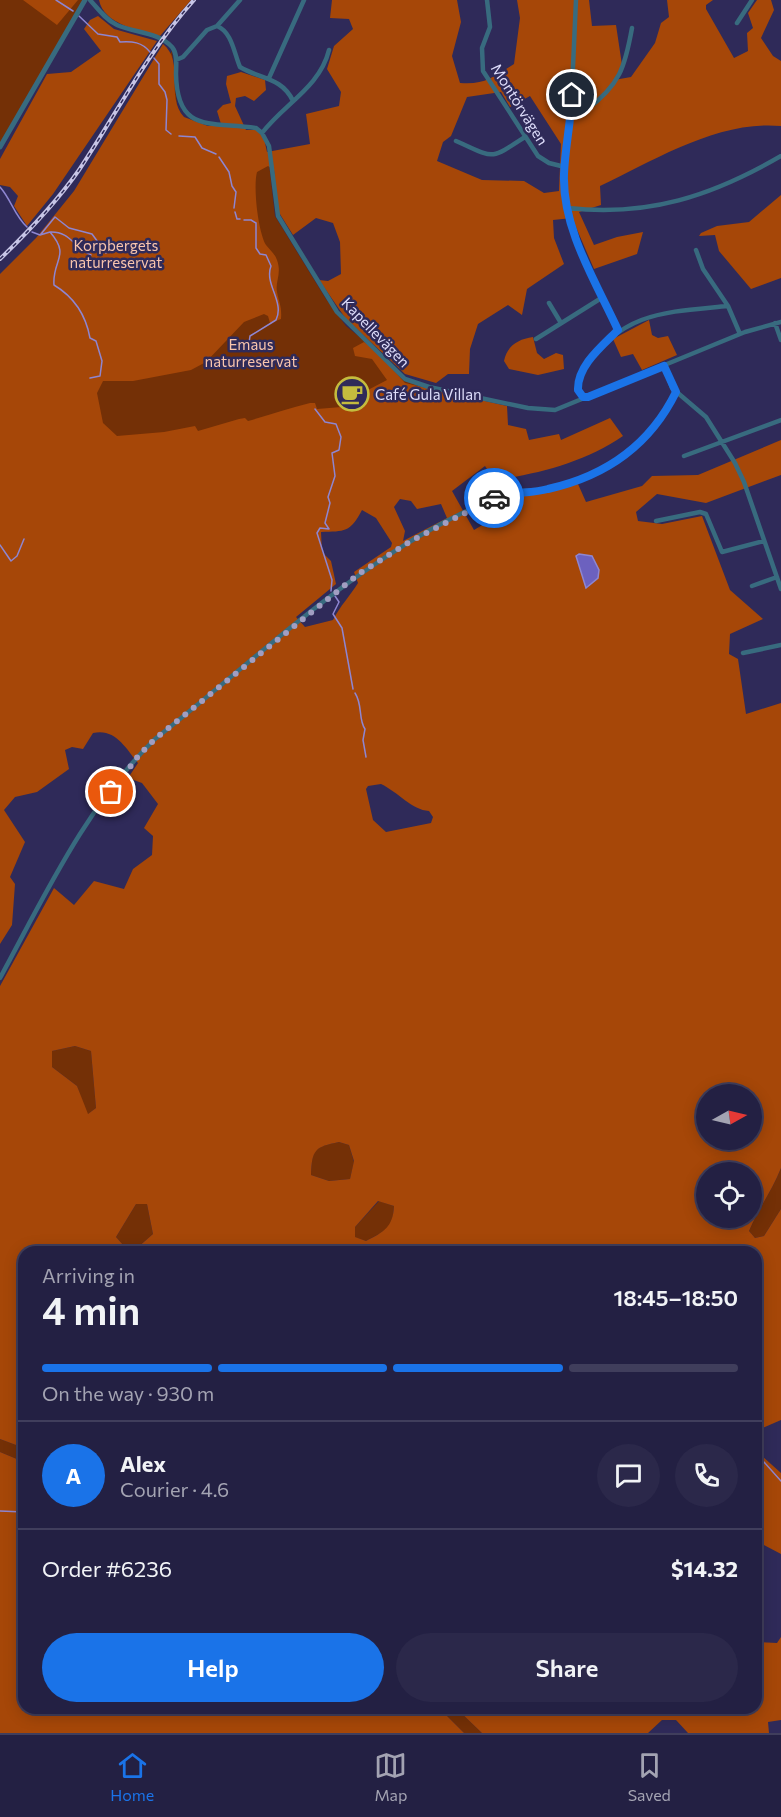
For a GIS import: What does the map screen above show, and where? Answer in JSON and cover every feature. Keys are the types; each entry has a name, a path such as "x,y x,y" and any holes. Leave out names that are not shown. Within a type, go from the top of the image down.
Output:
{"street":[{"path":"0,147 85,0"},
{"path":"90,0 111,22 163,39 175,51 177,93 180,106 188,117 208,123 256,128 262,133 274,118 319,75 326,64 329,50"},
{"path":"217,26 240,0"},
{"path":"269,78 304,0"},
{"name":"Montörvägen","path":"487,0 490,27 482,48 482,66 525,137 543,160 565,167"},
{"path":"576,0 571,111 565,167 568,208 580,249 618,330"},
{"path":"737,23 752,0"},
{"path":"176,60 183,57 211,26 217,26 223,29 229,37 240,67 269,78 288,91 293,100"},
{"path":"571,111 586,110 617,81 626,60 632,28"},
{"name":"Kapellevägen","path":"262,133 269,146 278,216 337,312 405,379 429,387 544,410 566,407 583,397 740,334 781,322"},
{"path":"456,141 496,155 525,137"},
{"path":"568,208 617,211 668,204 725,185 781,156"},
{"path":"696,250 703,269 728,306 740,334"},
{"path":"536,339 603,297"},
{"path":"549,303 561,323"},
{"path":"583,397 578,390 582,372 594,354 618,330 658,313 728,306"},
{"path":"774,323 781,340"},
{"path":"664,366 676,392 706,417 744,482 781,590"},
{"path":"0,978 82,830 139,755 155,739 334,591 393,551 506,493 548,489 586,478 625,457 654,427 676,392"},
{"path":"684,456 781,420"},
{"path":"656,521 700,512 705,514 722,552 764,541"},
{"path":"752,586 777,577"},
{"path":"743,653 781,645"}],"green space":[{"path":"0,0 84,0 0,143"},
{"path":"23,0 78,0 57,25"},
{"path":"99,0 191,0 160,36 133,29 115,21 102,8"},
{"path":"332,0 457,0 461,22 452,56 460,83 476,83 514,64 520,18 517,0 589,0 592,26 616,25 622,65 614,80 631,77 655,43 661,23 669,17 667,0 713,0 706,5 706,9 734,58 748,51 747,33 753,28 748,13 757,0 771,0 774,10 761,38 773,56 781,61 781,126 757,126 711,135 665,154 600,186 601,205 579,212 594,245 617,237 643,232 637,254 594,269 572,218 553,220 554,238 564,264 527,289 522,315 508,305 478,324 470,349 469,374 448,374 436,383 405,374 346,319 319,280 328,281 341,274 340,242 333,223 316,218 293,235 278,211 274,170 268,166 257,172 256,198 263,238 278,265 277,288 281,319 270,323 268,316 264,314 244,322 206,362 191,370 133,381 103,381 97,393 103,423 117,436 164,432 195,426 198,431 239,419 245,418 248,421 310,403 315,403 317,409 366,405 366,391 387,380 372,359 355,356 353,348 364,342 377,351 405,383 507,406 508,425 526,429 529,440 559,434 561,440 610,418 623,436 593,453 561,466 494,480 485,466 452,491 474,530 506,511 511,496 543,493 578,484 586,502 642,486 652,476 698,475 781,440 781,475 706,503 657,494 636,512 638,521 662,524 702,516 730,590 763,619 730,634 729,654 738,659 746,714 781,703 781,1168 762,1205 762,1162 696,1162 696,1228 750,1228 749,1231 755,1238 764,1236 781,1209 781,1420 762,1428 762,1246 139,1246 153,1234 147,1204 136,1204 116,1237 124,1246 18,1246 18,1446 0,1439 0,986 54,888 74,905 94,881 124,889 133,869 152,855 153,836 144,828 158,804 142,783 128,778 138,763 124,745 113,736 101,732 93,733 83,749 72,747 65,750 69,769 37,792 15,797 4,810 25,842 10,877 15,884 12,925 0,944 0,274 36,238 74,191 163,44 173,60 179,109 184,117 208,126 221,124 217,111 223,105 231,103 226,84 227,76 241,72 265,80 266,90 254,101 245,96 236,98 235,106 246,130 257,130 264,138 267,152 310,144 306,114 339,106 341,92 327,69 334,46 353,29 349,19 330,18","holes":["501,92 510,107 530,96 561,144 559,191 544,193 524,181 482,180 437,161 443,142 451,136 467,97","400,499 411,501 417,509 441,504 447,518 403,541 405,531 394,507","362,510 376,518 392,543 391,547 354,572 358,583 333,620 305,627 296,617 336,584 331,561 322,552 321,532 341,531 350,527","579,554 592,556 599,570 598,578 587,588 576,556","381,784 411,804 429,811 433,817 431,823 386,832 373,820 366,789 368,786","75,1046 91,1051 96,1108 88,1114 77,1086 52,1067 52,1051","339,1142 349,1145 354,1161 350,1179 329,1181 311,1175 312,1160 316,1151","378,1201 394,1206 392,1219 378,1235 366,1241 355,1237 355,1227"]},
{"name":"Korpbergets naturreservat","path":"98,16 114,29 157,41 53,194 27,226 14,206 18,196 10,187 0,185 0,159 47,74 71,72 101,51 84,29 90,20"},
{"name":"Emaus naturreservat","path":"172,51 177,106 184,120 269,163 275,216 326,299 346,326 377,351 399,375 417,385 422,405 0,647 0,282 41,241"},
{"path":"781,195 781,278 751,289 719,251 715,235 699,236 717,226 749,222"},
{"path":"649,320 652,335 658,338 668,336 677,355 642,370 633,354 621,357 613,339"},
{"path":"533,337 537,353 544,359 556,353 563,355 564,369 538,375 509,369 504,361 511,347 523,339"},
{"path":"75,1046 91,1051 96,1108 87,1115 77,1086 52,1067 52,1051"},
{"path":"339,1142 349,1145 354,1162 350,1179 329,1181 311,1175 312,1160 316,1151"},
{"path":"781,1168 781,1209 764,1236 755,1238 749,1231 750,1228 762,1228 762,1205"},
{"path":"379,1201 394,1206 390,1225 383,1232 366,1241 354,1237 355,1227"},
{"path":"136,1204 147,1204 153,1234 139,1246 124,1246 116,1237"},
{"path":"0,1439 18,1446 18,1460 0,1452"},
{"path":"0,1452 18,1460 18,1714 445,1714 464,1733 0,1733"},
{"path":"762,1456 781,1473 781,1554 762,1544"},
{"path":"781,1637 781,1720 768,1722 769,1733 688,1733 676,1720 662,1720 648,1733 482,1733 462,1714 762,1714 762,1642 777,1643"},
{"path":"445,1714 462,1714 482,1733 464,1733"}],"shaded area":[{"path":"579,554 592,556 599,570 598,578 586,588 576,556"}],"waterway":[{"path":"56,0 73,11"},
{"path":"79,16 98,34 117,37 120,42 136,43 144,46 150,52"},
{"path":"154,58 159,64 159,84 167,100 166,130 171,134"},
{"path":"179,136 195,137 202,148 216,154"},
{"path":"219,157 229,172 236,192 234,208"},
{"path":"0,187 27,227"},
{"path":"235,212 237,219 240,219"},
{"path":"41,234 55,217 69,228 92,234 106,253"},
{"path":"244,220 256,223 256,248 260,254 266,255 271,266 270,280 278,306 276,320 250,336 248,350"},
{"path":"32,232 40,235 50,232 59,247 54,285 68,295 78,308 86,322 90,338 96,341 102,361 100,376 90,378"},
{"path":"50,232 62,234 91,255"},
{"path":"315,409 325,422 336,424 341,437 339,450 332,453 335,476 328,497 330,503 325,523 329,529 320,528 317,533 332,580 331,591"},
{"path":"0,545 11,561 17,556 24,539"},
{"path":"335,596 339,602 333,614 342,628 353,689"},
{"path":"355,693 365,729 363,740 366,757"},
{"path":"762,1462 781,1481"},
{"path":"0,1511 18,1512"}],"railway":[{"path":"0,259 42,216 79,170 147,61 194,0"}],"way so far":[{"path":"111,792 139,755 155,739 334,591 393,551 494,498"}],"place":[{"name":"Café Gula Villan","path":"352,394"}],"route":[{"path":"494,498 515,491 548,489 586,478 625,457 654,427 676,392 672,388 664,366 588,397 583,397 578,390 582,372 594,354 618,330 580,249 566,202 564,174 572,95"}]}
